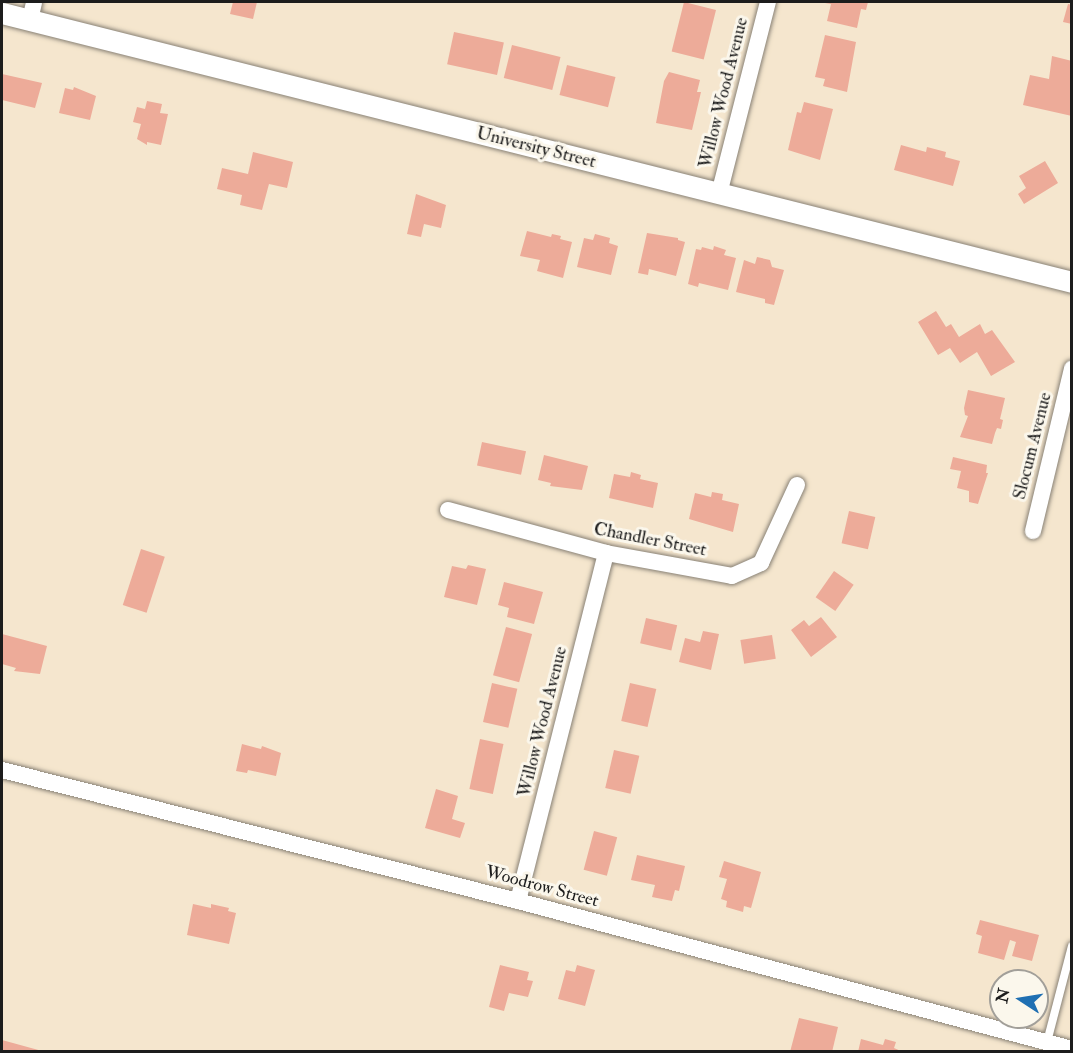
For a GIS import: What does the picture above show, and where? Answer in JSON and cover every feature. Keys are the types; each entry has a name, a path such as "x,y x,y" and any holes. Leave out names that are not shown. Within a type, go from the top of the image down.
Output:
{"street":[{"name":"Willow Wood Avenue","path":"719,194 768,2"},
{"name":"University Street","path":"2,13 32,11 719,194 1071,282"},
{"name":"Slocum Avenue","path":"1033,531 1071,369"},
{"name":"Chandler Street","path":"448,510 606,553 732,576 760,563 797,485"},
{"name":"Willow Wood Avenue","path":"518,901 606,553"},
{"name":"Woodrow Street","path":"2,770 518,901 1071,1049"}],"lane":[{"path":"1047,1042 1071,946"}],"building":[{"path":"233,2 257,2 253,19 230,14"},
{"path":"684,2 716,10 704,59 672,51"},
{"path":"868,2 866,10 861,9 857,28 827,21 831,4 825,3"},
{"path":"1068,4 1072,5 1072,24 1063,22"},
{"path":"454,32 504,43 497,75 447,64"},
{"path":"825,35 856,42 847,92 823,86 825,79 815,77"},
{"path":"512,45 561,57 552,90 504,78"},
{"path":"1052,56 1072,61 1072,116 1023,105 1030,75 1049,79"},
{"path":"567,65 616,77 608,107 560,95"},
{"path":"669,72 700,80 697,92 701,92 692,130 656,123 664,81"},
{"path":"2,74 42,83 35,108 2,100"},
{"path":"74,87 96,96 90,120 59,113 65,88 73,90"},
{"path":"147,101 162,104 160,113 168,114 161,145 147,142 147,145 137,139 141,124 133,122 137,107 145,109"},
{"path":"804,102 833,109 820,160 788,150 797,112 801,113"},
{"path":"901,145 926,152 927,147 946,152 945,157 960,161 953,186 894,170"},
{"path":"253,152 293,162 287,188 269,184 262,210 240,205 242,195 217,189 222,168 248,174"},
{"path":"1045,161 1058,183 1024,204 1018,194 1026,188 1019,176"},
{"path":"416,194 446,205 441,228 424,224 421,237 407,234"},
{"path":"527,231 551,237 552,234 561,236 560,239 572,242 563,278 537,271 540,260 520,256"},
{"path":"647,233 678,238 685,242 676,276 649,269 648,275 638,273"},
{"path":"595,234 610,238 609,243 618,246 611,275 577,267 584,238 593,240"},
{"path":"714,246 726,250 724,255 736,258 728,290 699,283 698,287 688,284 696,249 701,250 702,247 713,250"},
{"path":"757,257 770,260 772,267 784,270 774,305 765,303 765,299 736,292 744,260 755,264"},
{"path":"936,311 946,327 951,324 959,337 980,324 985,334 992,330 1015,362 991,376 977,352 960,363 950,348 938,355 918,322"},
{"path":"968,390 1005,398 1000,419 1003,420 1001,429 997,428 992,444 960,437 968,416 965,415 964,408"},
{"path":"482,442 526,451 521,475 477,465"},
{"path":"544,455 588,466 582,490 550,486 551,483 538,480"},
{"path":"953,457 987,465 986,473 988,473 978,504 969,502 969,491 957,488 961,471 950,469"},
{"path":"631,472 641,475 640,479 658,483 653,508 609,498 614,474 630,477"},
{"path":"712,492 723,494 722,500 739,504 733,532 689,519 695,493 711,497"},
{"path":"849,511 875,517 868,549 842,543"},
{"path":"141,549 165,557 147,613 123,605"},
{"path":"468,565 486,569 477,605 444,597 452,566 466,569"},
{"path":"834,571 854,585 835,611 816,597"},
{"path":"504,582 543,592 534,624 507,617 509,608 498,605"},
{"path":"821,617 837,637 811,657 791,630 804,620 809,626"},
{"path":"646,618 677,625 671,651 640,643"},
{"path":"506,627 532,634 519,682 493,675"},
{"path":"703,631 719,634 711,670 679,662 685,638 700,642"},
{"path":"2,634 47,646 40,674 14,671 16,668 2,664"},
{"path":"772,635 776,659 744,664 740,640"},
{"path":"492,683 517,689 508,728 483,722"},
{"path":"630,683 656,689 648,727 621,721"},
{"path":"480,739 503,744 493,794 469,789"},
{"path":"242,744 261,749 262,746 281,753 276,776 248,770 247,773 236,771"},
{"path":"614,750 639,756 631,794 605,788"},
{"path":"436,789 458,796 452,819 465,823 460,838 425,828"},
{"path":"594,831 617,837 607,876 584,870"},
{"path":"637,855 685,866 679,891 675,890 672,901 652,897 655,885 631,880"},
{"path":"724,861 761,872 751,908 744,906 743,912 726,907 727,901 721,899 727,879 719,877"},
{"path":"193,904 211,908 211,904 229,908 228,911 236,913 229,944 187,935"},
{"path":"980,920 1039,935 1032,961 1012,956 1016,942 1010,940 1004,960 978,953 982,936 976,934"},
{"path":"500,965 529,972 527,980 533,981 528,997 509,993 504,1011 489,1007"},
{"path":"577,965 595,970 585,1006 558,999 566,970 575,972"},
{"path":"799,1018 838,1027 832,1052 790,1052"},
{"path":"861,1039 883,1045 885,1039 896,1042 894,1048 903,1052 858,1052"},
{"path":"2,1040 42,1051 42,1052 2,1052"}]}
